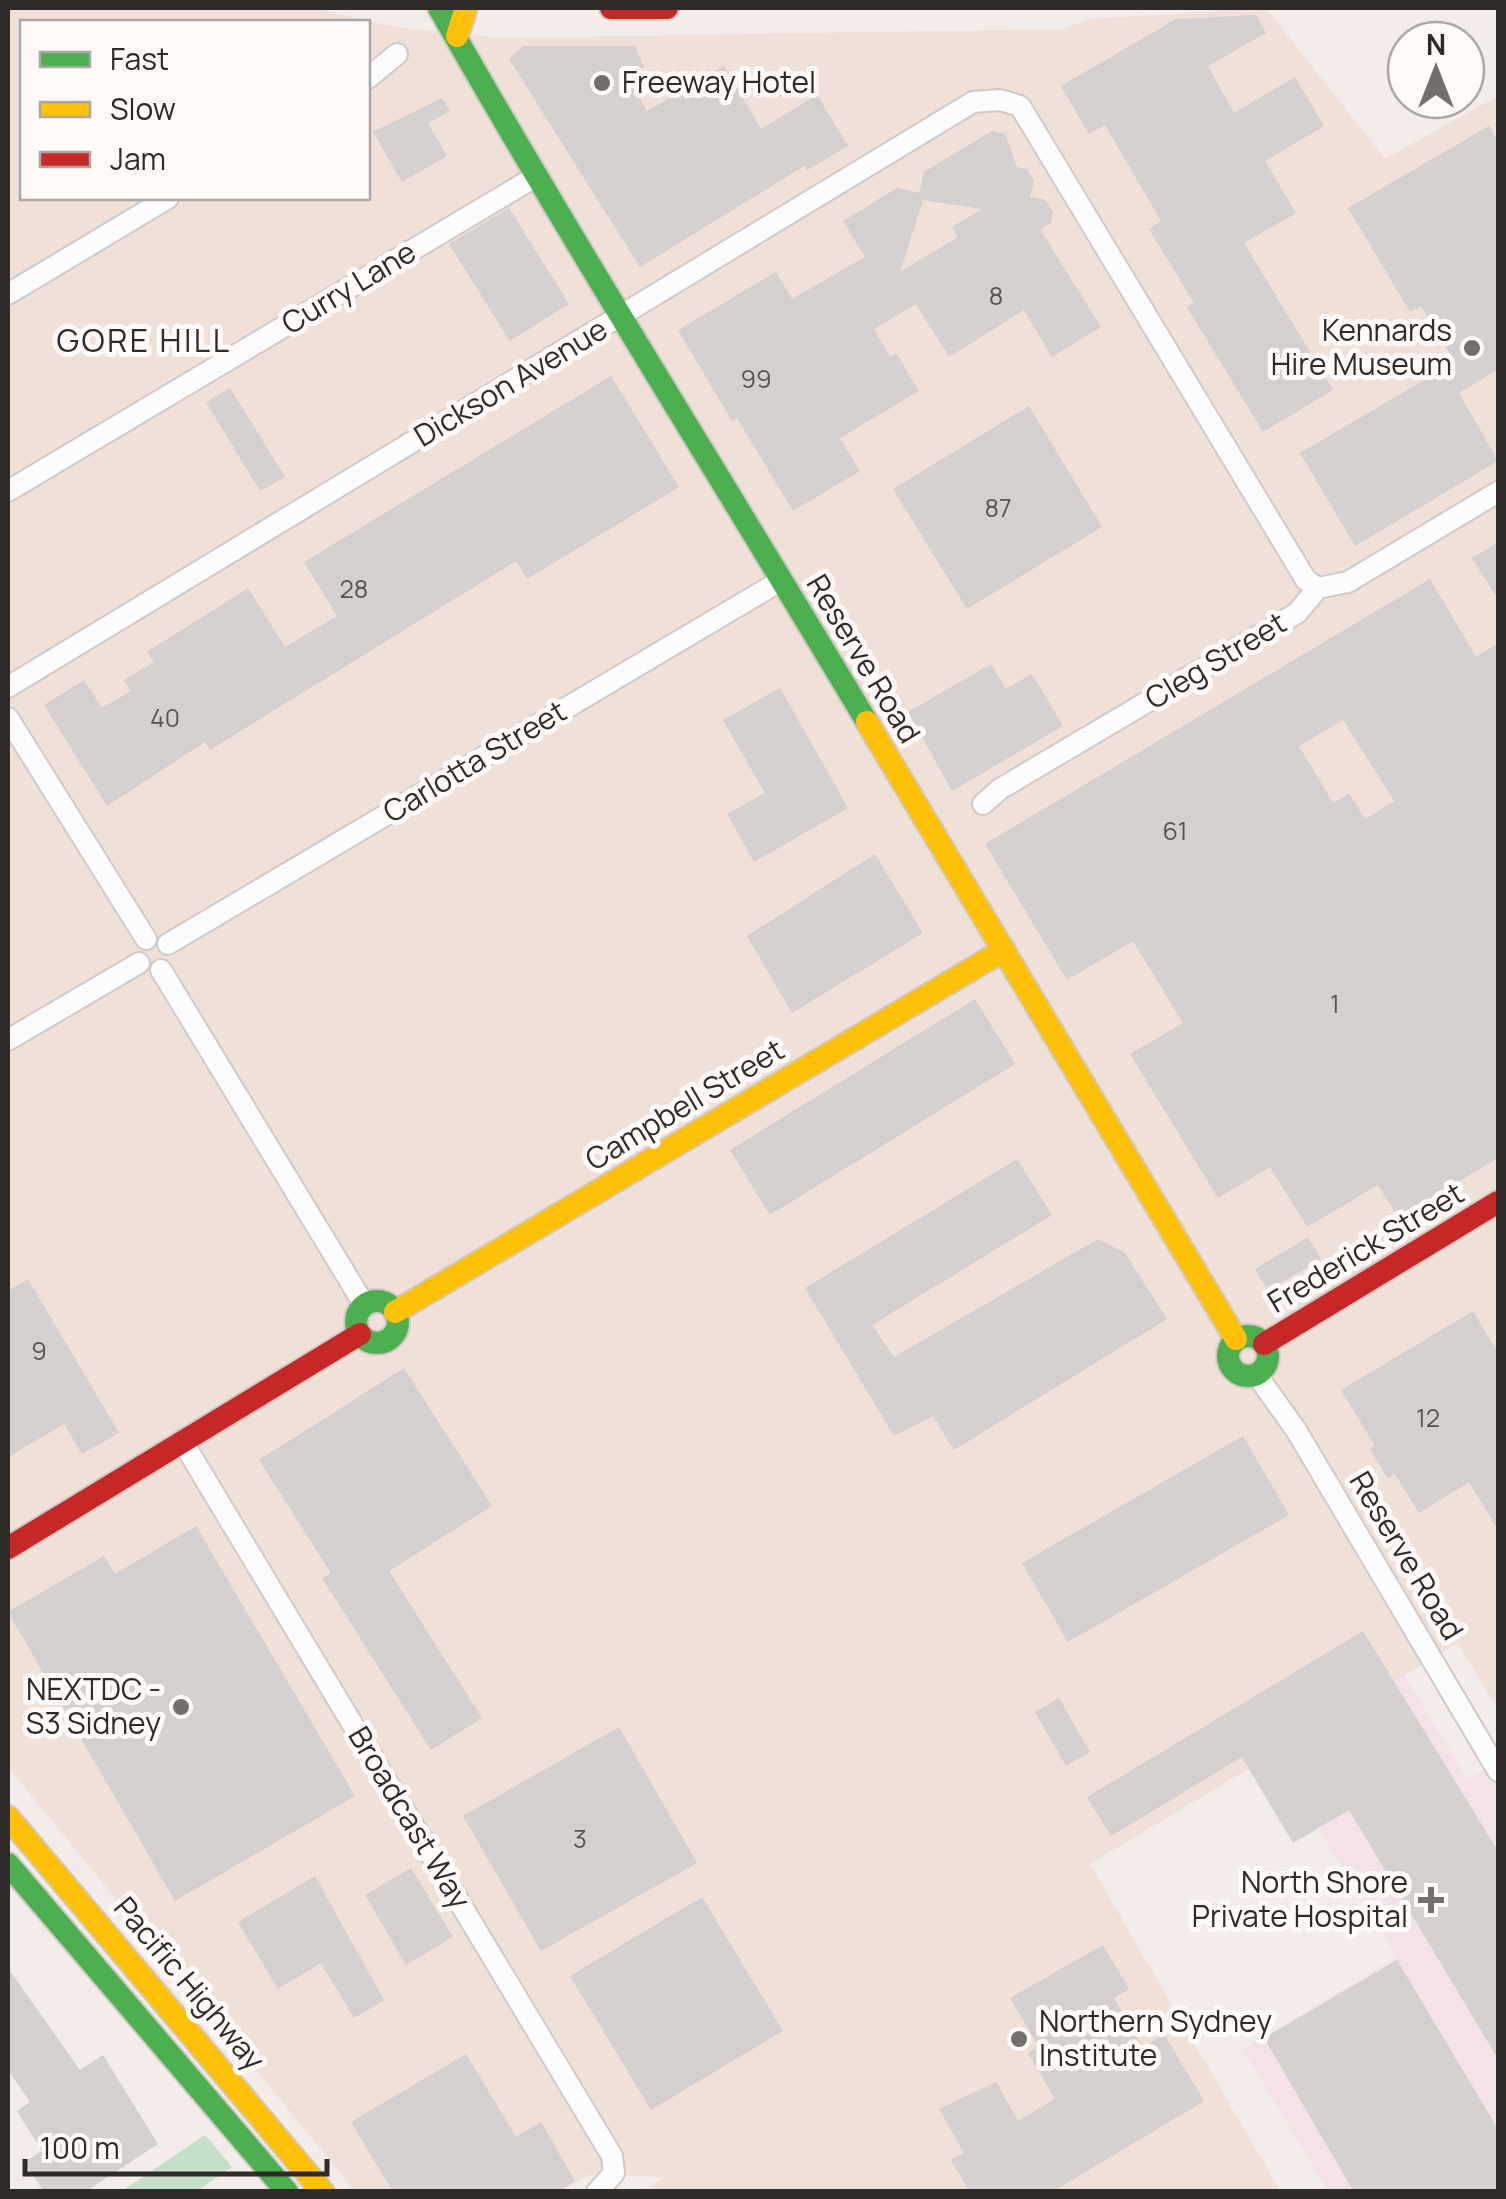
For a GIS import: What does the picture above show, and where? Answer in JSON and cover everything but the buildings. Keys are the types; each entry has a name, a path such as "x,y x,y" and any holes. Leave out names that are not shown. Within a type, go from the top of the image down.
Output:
{"main road":[{"name":"Reserve Road","path":"440,8 535,177 623,315 1236,1339"},
{"path":"457,36 466,8"},
{"path":"611,8 667,8"},
{"name":"Campbell Street","path":"396,1312 1004,950"},
{"name":"Frederick Street","path":"1264,1344 1498,1202"},
{"path":"378,1302 396,1312 398,1326 386,1342 372,1342 360,1334 356,1322 365,1306 378,1302"},
{"path":"8,1548 360,1334"},
{"path":"1254,1337 1264,1344 1266,1364 1256,1374 1243,1376 1232,1368 1228,1350 1236,1339 1254,1337"},
{"name":"Pacific Highway","path":"8,1817 323,2192"},
{"name":"Pacific Highway","path":"8,1864 287,2192"}],"street":[{"path":"370,76 397,54"},
{"name":"Dickson Avenue","path":"8,687 972,102 1000,100 1020,106 1306,580 1318,588"},
{"name":"Curry Lane","path":"8,491 535,177"},
{"path":"8,294 165,200"},
{"name":"Cleg Street","path":"984,804 1000,789 1297,613 1318,588 1348,582 1498,492"},
{"name":"Carlotta Street","path":"168,944 782,580"},
{"path":"8,718 146,939"},
{"path":"158,937 168,944 171,956 161,970 148,971 138,963 136,952 146,939 158,937"},
{"path":"8,1040 138,963"},
{"path":"161,970 365,1306"},
{"name":"Reserve Road","path":"1256,1374 1296,1430 1498,1771"},
{"name":"Broadcast Way","path":"184,1444 612,2156 614,2173 597,2192"}],"shaded area":[{"path":"8,8 313,8 365,20 20,20 20,200 370,200 370,21 502,38 1062,29 1091,19 1266,8 1385,159 1455,120 1486,120 1486,103 1498,96 1498,1709 1458,1643 1090,1864 1280,2191 642,2192 664,2177 588,2175 561,2191 355,2191 8,1767"},
{"name":"North Shore Private Hospital","path":"1404,1675 1468,1780 1490,1767 1498,1782 1498,2191 1328,2191 1243,2050 1397,1957 1319,1829 1293,1843 1248,1768"}],"green space":[{"path":"205,2135 232,2167 197,2191 122,2191"}],"traffic: fast":[{"path":"439,8 867,722"},
{"path":"377,1301 392,1307 398,1322 392,1337 377,1343 362,1337 356,1322 362,1307 377,1301"},
{"path":"1248,1336 1262,1342 1268,1356 1262,1370 1248,1376 1234,1370 1228,1356 1234,1342 1248,1336"},
{"path":"8,1864 287,2192"}],"traffic: slow":[{"path":"457,36 466,8"},
{"path":"867,722 1236,1339"},
{"path":"395,1312 1004,950"},
{"path":"8,1817 323,2192"}],"traffic: jam":[{"path":"611,8 667,8"},
{"path":"1264,1344 1498,1202"},
{"path":"8,1548 360,1334"}],"place":[{"name":"Freeway Hotel","path":"602,83"},
{"name":"Kennards Hire Museum","path":"1472,348"},
{"name":"NEXTDC - S3 Sidney","path":"181,1707"},
{"name":"North Shore Private Hospital","path":"1431,1900"},
{"name":"Northern Sydney Institute","path":"1019,2039"}],"district":[{"name":"GORE HILL","path":"144,341"}]}
